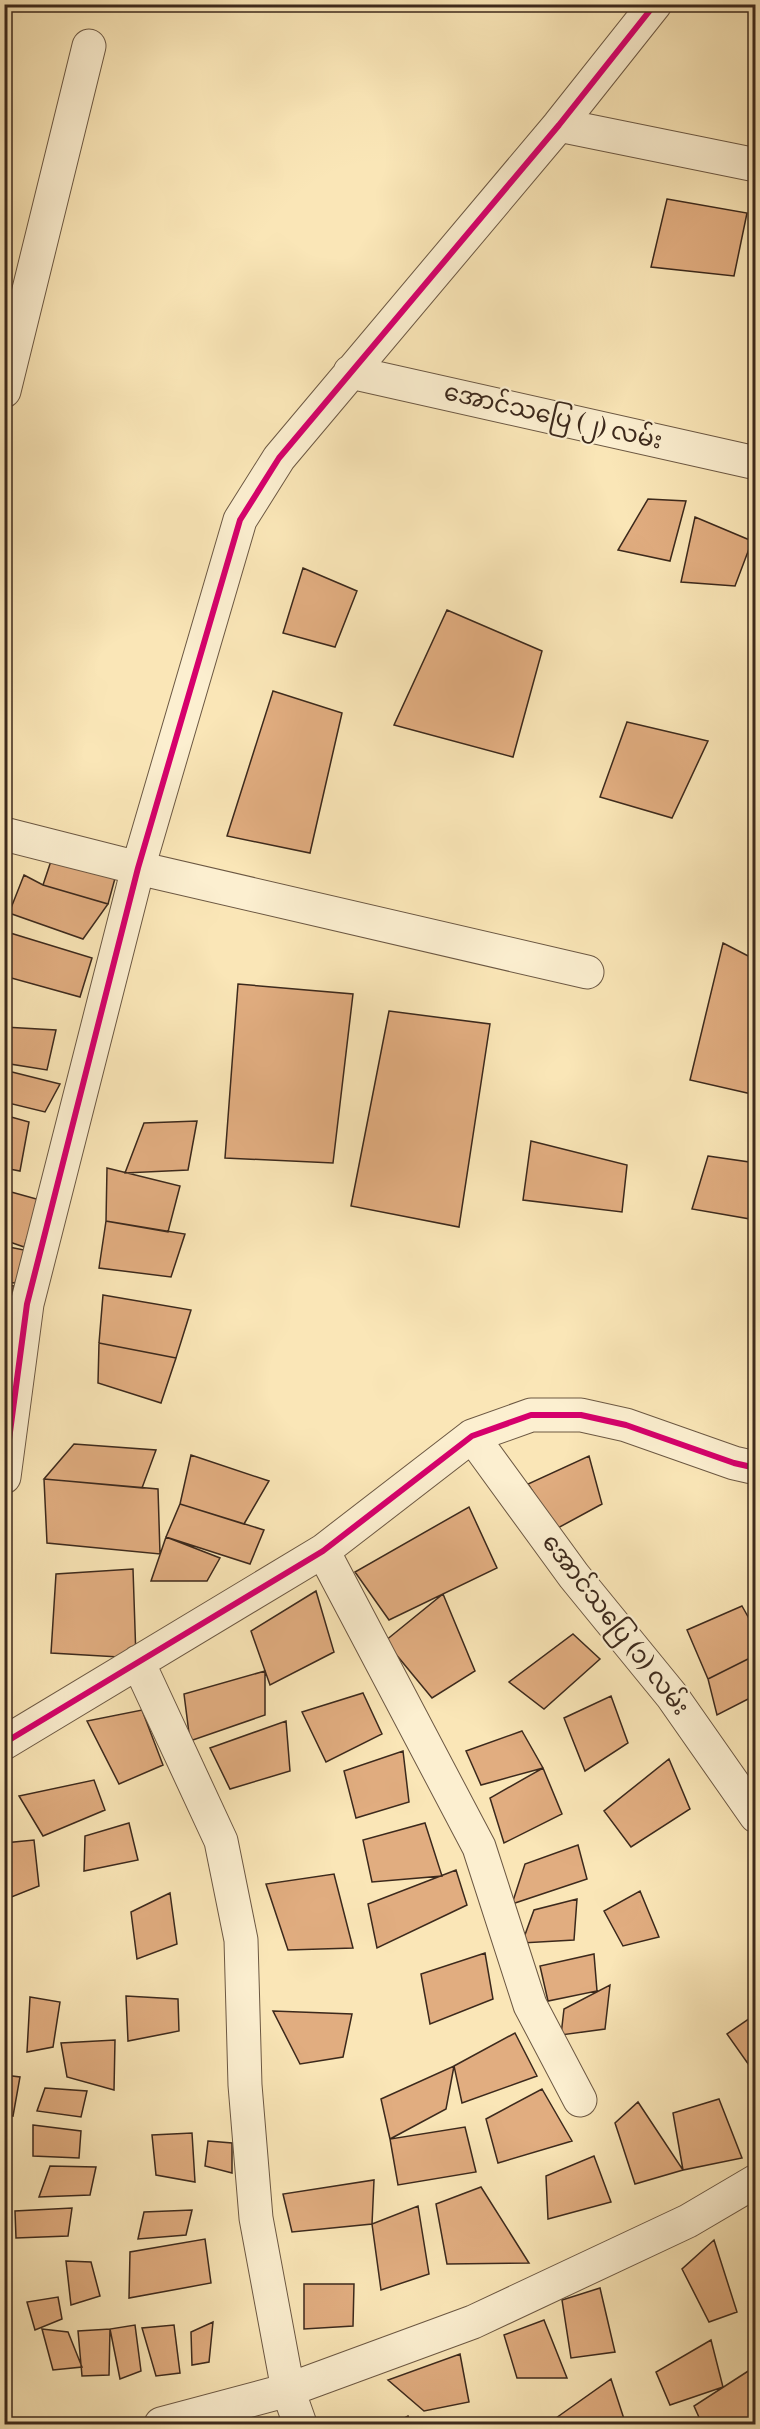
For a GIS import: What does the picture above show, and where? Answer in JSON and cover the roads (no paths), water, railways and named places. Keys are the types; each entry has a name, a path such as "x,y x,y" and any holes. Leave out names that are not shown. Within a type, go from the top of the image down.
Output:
{"street":[{"path":"4,1477 27,1304 138,868 240,520 279,458 559,125 655,4"},
{"path":"4,391 89,46"},
{"path":"559,125 756,165"},
{"name":"အောင်သပြေ (၂) လမ်း","path":"350,372 756,463"},
{"path":"4,834 138,868 587,972"},
{"path":"4,1743 323,1551 472,1436 531,1414 581,1415 626,1425 734,1463 756,1468"},
{"name":"အောင်သပြေ (၁) လမ်း","path":"472,1436 574,1576 672,1696 756,1816"},
{"path":"323,1551 478,1847 530,2005 580,2100"},
{"path":"138,1662 221,1841 241,1940 245,2085 256,2218 288,2390 300,2424"},
{"path":"161,2424 288,2390 473,2322 688,2221 756,2181"}]}
